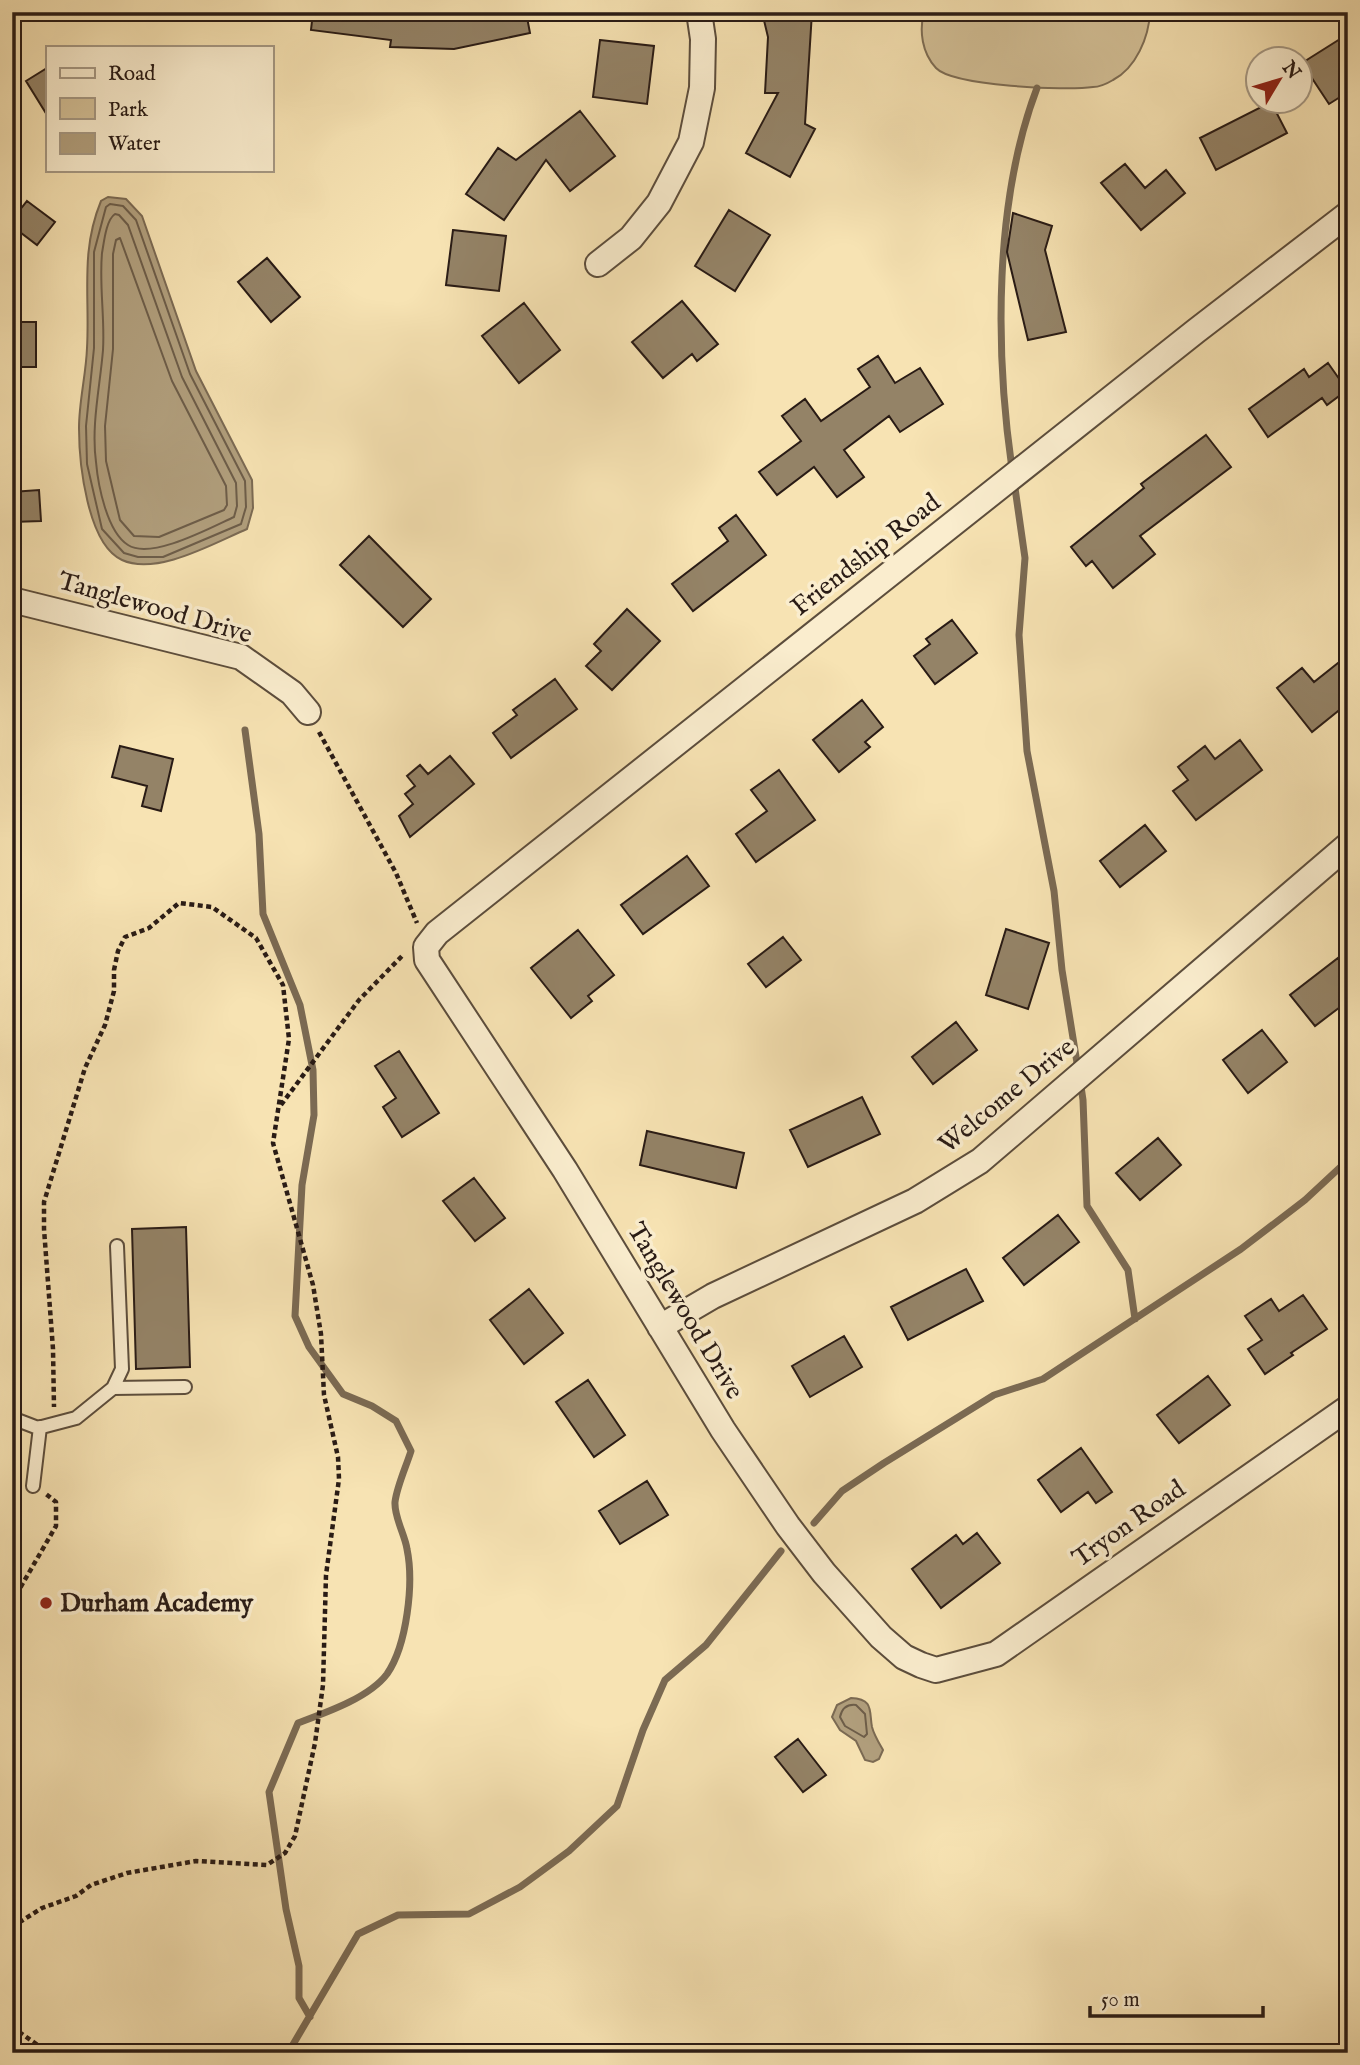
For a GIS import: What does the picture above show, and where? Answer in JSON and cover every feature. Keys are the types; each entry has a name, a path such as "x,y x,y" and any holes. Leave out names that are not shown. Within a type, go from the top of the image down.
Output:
{"street":[{"path":"598,264 631,238 659,203 691,142 702,88 703,39 699,12"},
{"name":"Friendship Road","path":"426,947 437,933 1348,214"},
{"name":"Tanglewood Drive","path":"12,600 241,657 292,693 308,712"},
{"name":"Welcome Drive","path":"660,1327 713,1296 915,1201 968,1169 1348,845"},
{"name":"Tanglewood Drive","path":"426,947 427,960 565,1170 723,1430 788,1527 824,1573 881,1637 904,1657 936,1670"},
{"name":"Tryon Road","path":"936,1670 996,1654 1348,1408"}],"lane":[{"path":"12,1418 42,1427 76,1418 113,1388 122,1369 117,1246"},
{"path":"113,1388 185,1387"},
{"path":"33,1486 42,1427"}],"path":[{"path":"280,1105 359,1000 400,956 426,947 396,873 308,712"},
{"path":"12,1927 42,1908 76,1896 91,1885 127,1873 196,1861 267,1865 285,1853 295,1836 315,1744 323,1685 326,1576 339,1479 338,1457 324,1395 321,1334 313,1285 273,1143 289,1040 283,985 256,938 212,907 179,903 149,928 125,937 118,951 114,991 105,1025 85,1068 44,1202 55,1405 42,1427"},
{"path":"12,1602 56,1526 56,1502 33,1486"},
{"path":"12,2027 49,2053"}],"green space":[{"path":"924,12 1150,12 1140,51 1121,75 1098,86 1059,88 986,83 947,74 936,68 925,49 922,34"}],"water":[{"path":"108,197 126,199 142,216 196,371 252,480 253,508 247,529 185,556 152,564 136,564 122,560 110,551 93,520 83,480 79,418 87,348 88,256 94,220 101,201"},
{"path":"851,1698 864,1701 869,1707 873,1730 883,1750 879,1759 873,1762 865,1760 856,1741 840,1730 832,1717 837,1705"}],"building":[{"path":"313,12 526,12 530,33 454,49 390,47 391,40 311,30"},
{"path":"762,12 812,12 805,124 815,129 790,177 746,153 778,93 765,93 768,37"},
{"path":"1348,34 1348,92 1329,104 1314,81 1314,55"},
{"path":"600,40 654,46 647,104 593,97"},
{"path":"46,69 46,113 26,81"},
{"path":"580,111 615,156 570,191 546,160 504,220 466,194 498,148 516,160"},
{"path":"1244,116 1278,116 1287,133 1216,170 1200,138"},
{"path":"1125,164 1145,188 1166,170 1185,193 1141,230 1101,183"},
{"path":"27,201 55,222 37,245 12,226 12,220"},
{"path":"729,210 770,235 735,291 695,266"},
{"path":"1013,213 1052,226 1045,250 1066,332 1028,340 1007,252"},
{"path":"453,230 506,236 499,291 446,285"},
{"path":"267,258 300,297 271,322 238,282"},
{"path":"682,301 718,344 697,361 692,354 663,378 632,342"},
{"path":"524,303 560,350 519,383 482,336"},
{"path":"12,322 36,322 36,367 12,367"},
{"path":"878,356 895,383 920,368 943,404 900,432 889,416 844,450 864,477 837,497 814,467 777,495 759,472 801,441 782,416 805,399 821,421 870,387 858,369"},
{"path":"1328,363 1347,390 1327,405 1322,398 1268,437 1249,409 1304,369 1309,377"},
{"path":"1206,435 1231,467 1140,536 1155,554 1113,588 1092,561 1086,566 1071,547 1144,488 1141,484"},
{"path":"39,490 41,521 12,522 12,492"},
{"path":"736,515 766,555 693,611 672,584 728,541 719,528"},
{"path":"369,536 431,599 403,627 340,565"},
{"path":"627,609 660,641 612,690 586,666 601,651 594,644"},
{"path":"952,620 977,653 935,684 914,656 930,644 926,639"},
{"path":"1348,655 1348,703 1312,732 1277,688 1302,668 1314,682"},
{"path":"555,679 577,709 511,758 493,733 517,715 513,710"},
{"path":"862,700 883,727 865,742 870,747 839,772 813,740"},
{"path":"1240,740 1262,770 1196,820 1173,791 1188,780 1178,767 1205,746 1215,759"},
{"path":"120,746 173,759 161,811 142,806 147,786 112,777"},
{"path":"450,756 474,784 410,837 399,816 413,804 405,794 415,786 407,776 420,765 428,774"},
{"path":"779,770 815,820 756,862 736,834 767,811 751,790"},
{"path":"1145,825 1166,851 1120,887 1100,861"},
{"path":"687,856 709,886 643,934 621,905"},
{"path":"1006,929 1049,943 1028,1009 986,995"},
{"path":"578,930 614,975 588,996 592,1001 571,1018 531,968"},
{"path":"783,937 801,960 766,987 748,964"},
{"path":"1338,958 1348,971 1348,1001 1315,1026 1290,995"},
{"path":"956,1022 977,1050 933,1084 912,1057"},
{"path":"1262,1030 1287,1062 1248,1093 1223,1060"},
{"path":"399,1051 439,1113 402,1137 383,1107 396,1098 375,1066"},
{"path":"862,1097 880,1134 808,1167 790,1130"},
{"path":"647,1131 744,1153 736,1188 640,1165"},
{"path":"1158,1138 1181,1165 1140,1200 1116,1173"},
{"path":"474,1178 505,1218 475,1241 443,1201"},
{"path":"1058,1215 1079,1242 1024,1285 1003,1258"},
{"path":"186,1227 190,1367 136,1369 132,1229"},
{"path":"966,1269 983,1301 908,1340 891,1307"},
{"path":"529,1289 563,1333 524,1364 490,1320"},
{"path":"1303,1295 1327,1329 1265,1374 1248,1349 1262,1340 1245,1316 1271,1299 1279,1311"},
{"path":"844,1336 862,1367 810,1397 792,1366"},
{"path":"1208,1376 1230,1405 1179,1443 1157,1415"},
{"path":"588,1380 625,1435 594,1457 556,1402"},
{"path":"1081,1448 1112,1492 1096,1503 1088,1492 1061,1512 1038,1480"},
{"path":"647,1481 668,1515 620,1544 599,1511"},
{"path":"977,1533 1000,1563 941,1608 912,1569 956,1535 963,1544"},
{"path":"798,1739 826,1775 803,1792 775,1757"}],"waterway":[{"path":"1012,469 1003,375 1002,276 1013,178 1023,132 1037,88"},
{"path":"1014,481 1025,558 1019,635 1027,751 1054,891 1062,970 1078,1069"},
{"path":"245,730 259,834 263,914 300,1005 313,1070 314,1115 302,1185 295,1316 309,1347 343,1394 372,1406 396,1421 411,1451 395,1502 407,1549 410,1579 404,1631 394,1662 379,1683 358,1697 298,1723 269,1792 286,1909 299,1966 299,1998 310,2017"},
{"path":"1080,1080 1087,1206 1128,1270 1135,1319"},
{"path":"814,1523 842,1491 884,1463 994,1395 1043,1379 1241,1249 1305,1200 1348,1160"},
{"path":"288,2053 358,1934 398,1915 469,1914 520,1887 569,1851 617,1806 643,1730 665,1680 706,1645 781,1551"}],"place":[{"name":"Durham Academy","path":"46,1603"}]}
